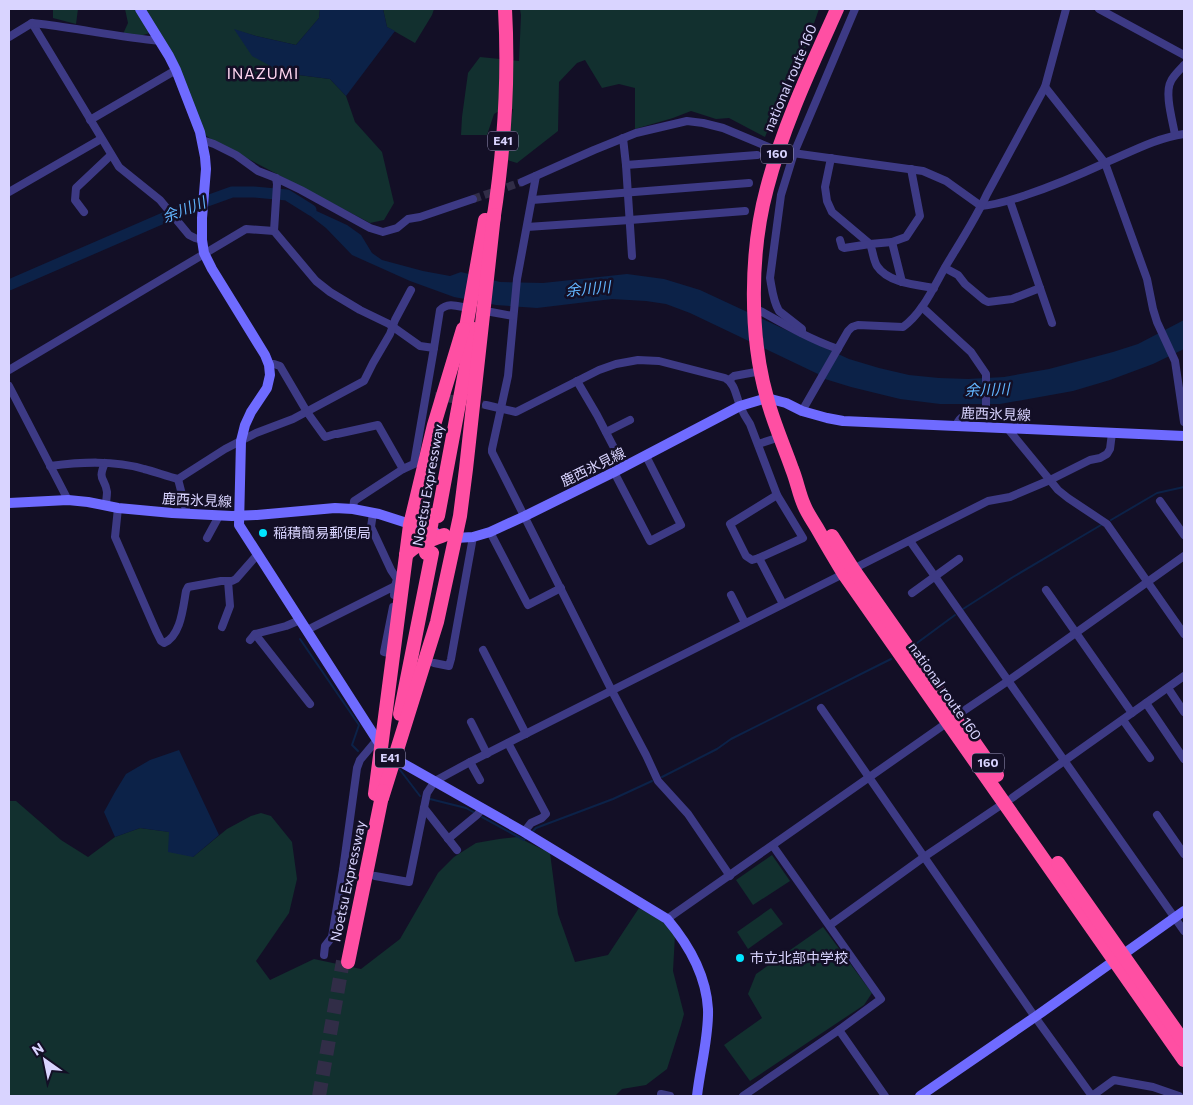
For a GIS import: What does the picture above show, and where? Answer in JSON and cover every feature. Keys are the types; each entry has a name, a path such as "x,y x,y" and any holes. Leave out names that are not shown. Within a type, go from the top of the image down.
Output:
{"highway":[{"name":"Noetsu Expressway","path":"346,962 378,796 408,674 436,515 478,308 500,99 501,44 499,9"},
{"name":"Noetsu Expressway","path":"482,273 494,215 504,133 506,84 505,9"},
{"name":"national route 160","path":"837,9 798,96 778,151 766,189 760,221 756,262 755,308 757,344 767,398 796,480 812,502 848,572 1119,958 1184,1060"},
{"path":"378,796 410,525 434,426 478,308"},
{"path":"378,796 437,622 451,560 449,536 460,516 466,469 478,308"},
{"path":"406,555 416,547 449,536"},
{"name":"national route 160","path":"1119,958 1184,1042"}],"street":[{"path":"140,9 176,70 202,140 205,156 202,218 204,253 265,355 269,365 270,375 267,388 245,425 241,441 239,525 378,742 360,760 357,768 332,937 325,946 324,955"},
{"path":"802,333 802,330 777,308 770,278 781,195 794,153 855,9"},
{"path":"802,411 852,327 858,325 903,327 922,307 981,206 1045,88 1066,9"},
{"path":"1099,9 1184,55"},
{"path":"9,37 32,23 160,41"},
{"path":"32,23 119,167 160,200 190,235 202,240"},
{"path":"1175,135 1169,88 1171,80 1184,65"},
{"path":"90,120 176,70"},
{"path":"1045,88 1105,163 1147,279 1152,309 1174,356 1184,422"},
{"path":"522,182 636,133 687,121 703,122 722,128 778,151 923,171 946,181 981,206 1010,201 1047,188 1146,144 1184,134"},
{"path":"623,138 632,256"},
{"path":"9,192 101,139"},
{"path":"202,140 236,155 276,181 370,228 383,232 397,228 408,219 420,217 473,199"},
{"path":"84,212 75,200 76,188 111,155"},
{"path":"626,165 757,155"},
{"path":"831,158 825,187 832,212 870,244 877,266 888,275 902,282 934,288"},
{"path":"840,240 846,252 870,244 892,242 906,238 920,216 911,169"},
{"path":"536,176 517,279 508,376 492,452 658,781 688,814 730,876"},
{"path":"276,181 274,230 316,281 360,310 393,326 420,346 434,348"},
{"path":"532,200 749,183"},
{"path":"1010,201 1052,323"},
{"path":"526,227 745,211"},
{"path":"9,370 246,229 274,230"},
{"path":"892,242 902,282"},
{"path":"945,268 958,275 965,284 988,302 1012,299 1040,288"},
{"path":"178,480 225,449 256,433 293,420 364,381 390,334 395,320 411,290"},
{"path":"353,509 354,501 403,469 414,464 440,310 449,304 514,314"},
{"path":"922,307 971,352 986,374 986,411 983,415 964,416 959,419 956,426"},
{"path":"755,308 802,333 838,349"},
{"path":"486,405 516,412 599,370 616,364 638,360 659,361 726,378 733,385 777,495 803,538 752,560 746,556 730,524 777,495"},
{"path":"269,365 280,366 307,412 325,437 378,425 403,469"},
{"path":"729,380 734,376 761,371"},
{"path":"577,381 624,467"},
{"path":"9,386 68,500"},
{"path":"426,394 435,396"},
{"name":"鹿西氷見線","path":"9,503 68,500 118,508 219,516 257,515 335,508 353,509 373,513 449,536 473,537 490,532 525,516 646,456 740,406 767,398 786,403 802,411 843,421 1184,436"},
{"path":"606,432 630,420"},
{"path":"1008,428 1058,490 1107,524 1184,634"},
{"path":"375,876 409,882 427,793 434,781 988,501 1010,498 1090,460 1100,458 1107,454 1110,449 1112,433"},
{"path":"758,444 780,437"},
{"path":"614,472 650,541 681,525 646,456"},
{"path":"50,466 71,463 121,464 144,468 178,480"},
{"path":"105,463 101,479 107,493 106,505"},
{"path":"178,480 187,514"},
{"path":"1160,501 1184,535"},
{"path":"118,508 115,537 161,641 164,643 173,635 179,624 188,586 236,579 258,554"},
{"path":"373,513 371,527 397,579 384,652 389,653"},
{"path":"207,538 219,516"},
{"path":"490,532 528,605 561,588"},
{"path":"434,662 449,666 452,659 473,537"},
{"path":"910,541 1184,931"},
{"path":"668,919 1184,556"},
{"path":"759,558 783,604"},
{"path":"912,592 959,559"},
{"path":"222,627 230,606 228,581"},
{"path":"307,630 395,586"},
{"path":"1046,590 1132,713"},
{"path":"732,595 745,623"},
{"path":"300,620 252,637 310,704"},
{"path":"483,650 526,734"},
{"path":"830,925 924,857 1184,676"},
{"path":"1168,688 1184,712"},
{"path":"1146,704 1184,759"},
{"path":"821,708 1092,1096 1114,1080 1153,1087 1179,1096"},
{"path":"1123,720 1150,758"},
{"path":"471,722 487,754"},
{"path":"508,743 546,814 531,823 524,832"},
{"path":"397,760 524,832 668,919 692,954 704,982 708,1009 706,1040 697,1096"},
{"path":"470,762 480,780"},
{"path":"424,808 457,850"},
{"path":"448,839 483,808"},
{"path":"1157,815 1184,854"},
{"path":"744,1096 881,999 773,846"},
{"path":"343,870 353,872"},
{"path":"920,1096 1184,911"},
{"path":"839,1030 885,1096"},
{"path":"661,1094 670,1096"}],"green space":[{"path":"53,9 78,9 76,24 53,18"},
{"path":"125,9 320,9 319,18 296,45 235,30 283,73 330,79 346,96 355,122 382,152 394,203 384,220 370,223 212,140 197,129 196,114 153,32 140,36 123,34 128,23"},
{"path":"383,9 434,9 415,43 387,27"},
{"path":"520,9 819,9 804,52 790,67 783,93 765,137 729,118 716,119 691,111 635,129 635,88 619,84 602,88 585,60 577,63 559,82 558,131 517,163 504,159 513,109 499,111 494,114 487,135 461,135 468,73 480,57 519,61"},
{"path":"9,801 16,801 61,840 88,857 115,837 140,828 170,832 193,857 227,829 251,816 261,813 271,816 292,842 297,879 289,913 256,961 270,980 314,959 361,969 400,939 438,873 454,857 476,843 517,837 550,853 558,914 575,962 608,955 639,908 662,921 675,935 673,971 684,1014 667,1069 646,1085 622,1089 615,1096 9,1096"},
{"path":"772,855 790,881 753,905 736,880"},
{"path":"771,908 783,924 748,949 737,932"},
{"path":"823,927 872,993 864,1005 750,1081 724,1045 762,1018 748,994 756,974"}],"water":[{"path":"320,9 383,9 387,27 395,31 346,96 330,79 283,73 252,56 234,29 296,45 319,18"},
{"path":"286,197 347,225 361,235 372,253 382,260 423,271 450,276 461,272 500,282 543,283 627,274 664,279 700,290 849,359 909,375 968,379 1004,377 1049,369 1138,344 1184,320 1184,349 1153,364 1110,380 1073,391 1000,404 940,404 900,399 825,379 690,313 666,304 612,299 537,308 496,305 454,297 410,281 352,255 326,228"},
{"path":"179,750 219,835 193,857 168,852 169,832 140,828 115,837 104,812 126,774 150,760"}],"waterway":[{"name":"余川川","path":"9,285 182,210 232,192 287,195 311,210"},
{"path":"1111,520 1157,493 1184,487"},
{"path":"963,609 1101,525"},
{"path":"917,643 955,615"},
{"path":"300,639 359,725 352,745 358,751"},
{"path":"662,777 717,749 731,739 891,659"},
{"path":"397,766 420,796"},
{"path":"533,831 536,828 613,799 652,781"},
{"path":"430,799 466,808 475,813"},
{"path":"482,817 525,839"}],"tunnel":[{"path":"473,199 522,182"},
{"path":"435,396 486,405"},
{"path":"319,1096 343,961"}],"place":[{"name":"稲積簡易郵便局","path":"263,533"},
{"name":"市立北部中学校","path":"740,958"}],"district":[{"name":"INAZUMI","path":"263,74"}]}
